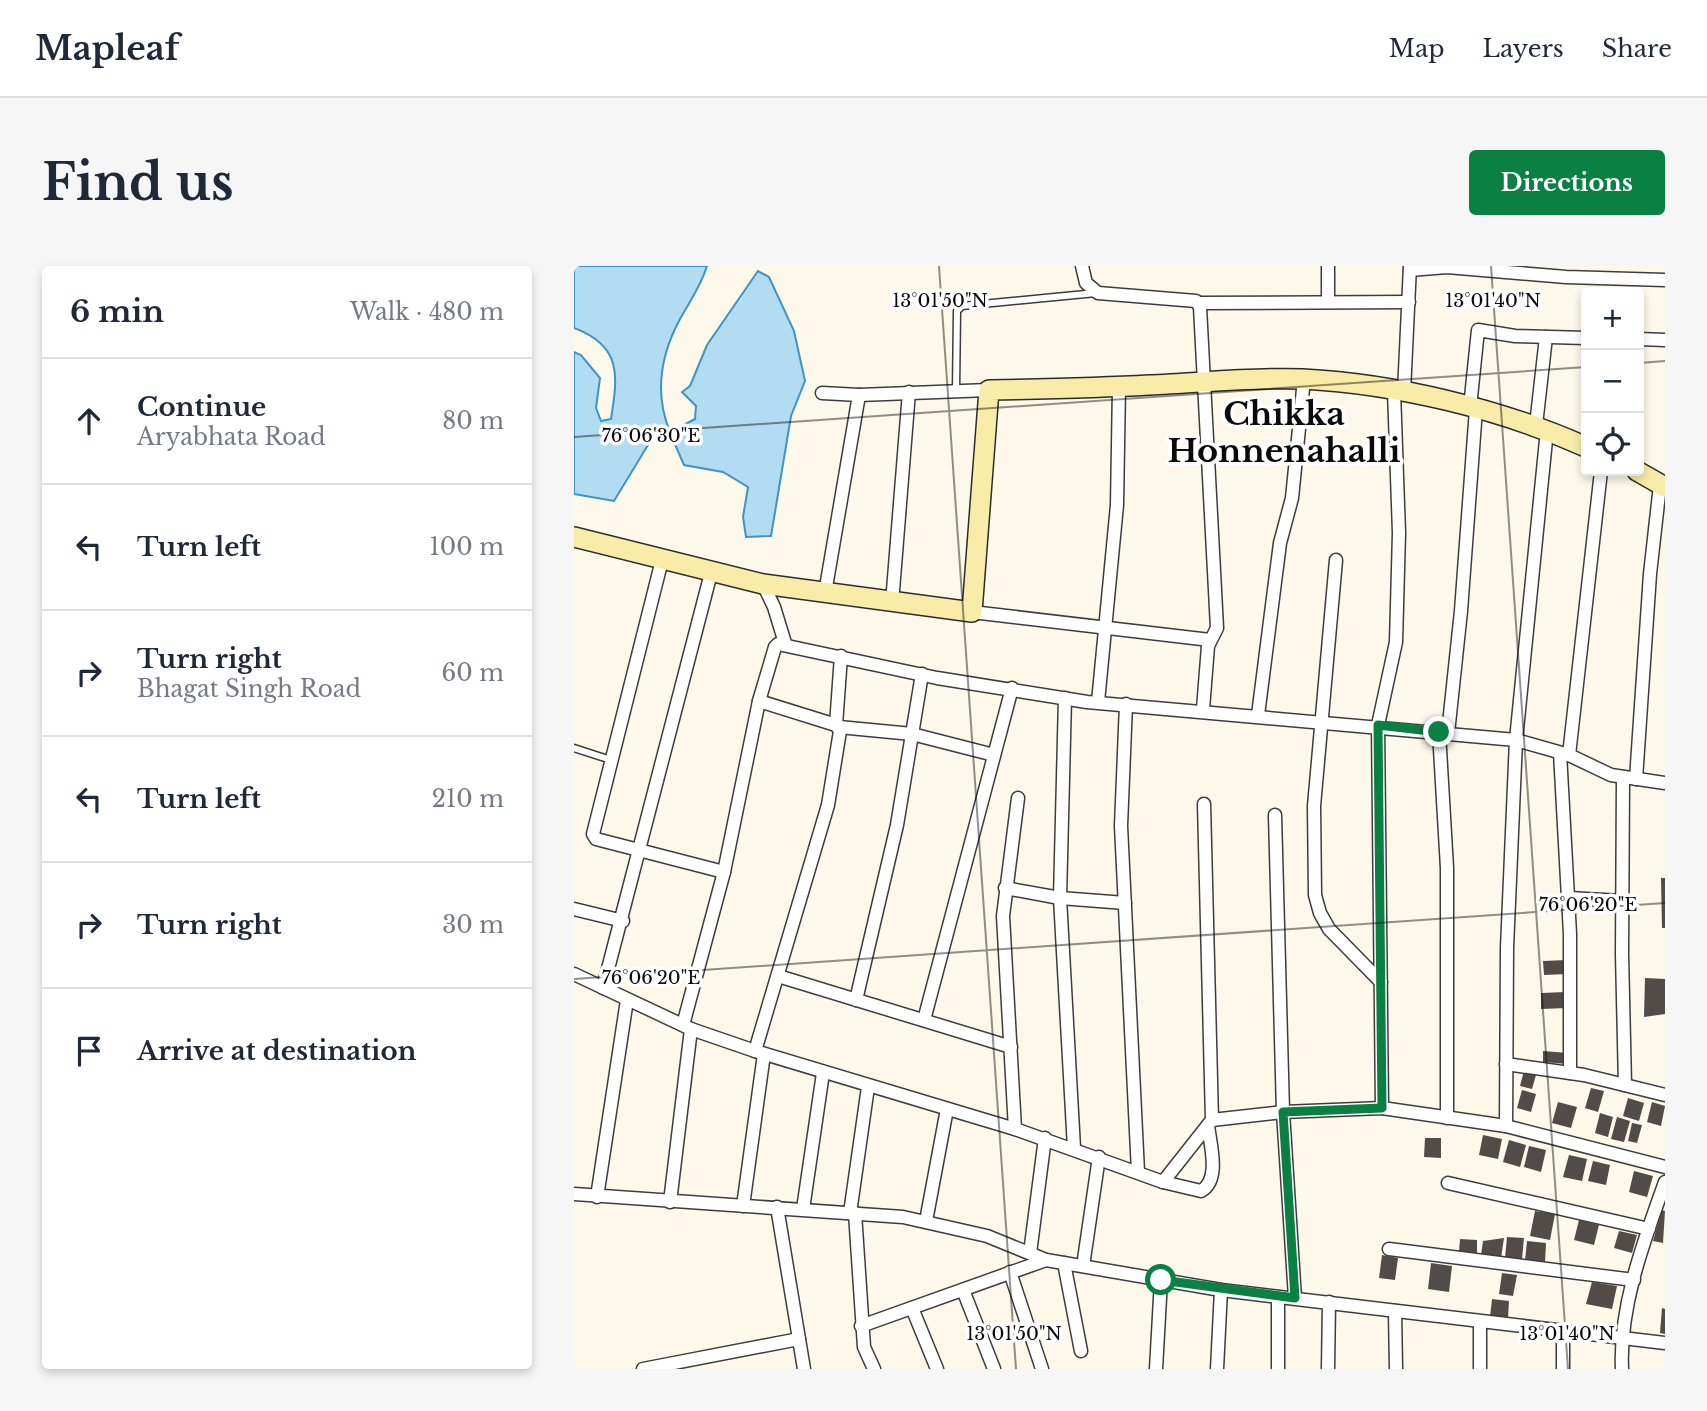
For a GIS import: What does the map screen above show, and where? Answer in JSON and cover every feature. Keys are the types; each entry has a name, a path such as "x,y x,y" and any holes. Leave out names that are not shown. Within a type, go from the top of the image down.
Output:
{"street":[{"path":"1082,266 1086,283 1098,293 1199,303 1409,302"},
{"path":"1328,266 1328,302"},
{"path":"1382,1108 1378,725 1396,642 1399,392 1410,268 1447,267 1566,277 1665,280"},
{"path":"1199,303 1217,628 1210,640 1203,709"},
{"path":"1447,1118 1447,868 1443,732 1461,611 1478,330 1581,338"},
{"path":"1506,1126 1507,948 1516,740 1542,427 1546,337"},
{"path":"1644,339 1665,340"},
{"path":"1258,715 1278,550 1292,498 1304,379"},
{"path":"822,393 859,395 1304,379 1399,392 1473,408 1542,427 1581,445"},
{"path":"1098,702 1117,505 1119,386"},
{"path":"972,612 989,390"},
{"path":"892,603 909,392"},
{"path":"825,593 859,395"},
{"path":"1625,1085 1622,901 1630,778 1650,574 1663,486 1644,475"},
{"path":"1570,1073 1565,754 1600,476"},
{"path":"574,537 763,584 1106,630 1210,640"},
{"path":"662,560 594,837 640,852 724,872"},
{"path":"1336,560 1314,806 1317,905 1329,929 1381,982"},
{"path":"603,988 623,921 711,573"},
{"path":"763,584 774,607 785,643"},
{"path":"670,1202 687,1027 724,872 759,701 775,647 785,643 922,674 1065,698 1378,725 1516,740 1565,754 1611,775 1665,783"},
{"path":"743,1206 760,1052 778,976 828,805 841,656"},
{"path":"856,1000 897,825 922,674"},
{"path":"924,1020 1012,688"},
{"path":"1065,698 1060,898 1074,1148"},
{"path":"759,701 837,726 912,734 994,754"},
{"path":"1125,704 1121,826 1138,1172"},
{"path":"1016,1129 1003,935 1005,888 1018,797"},
{"path":"574,974 687,1027 822,1073 1045,1138 1193,1191 1207,1188 1212,1171 1204,804"},
{"path":"1275,815 1283,1112 1295,1298"},
{"path":"1005,888 1060,898 1125,903"},
{"path":"1569,898 1622,901"},
{"path":"574,909 623,921"},
{"path":"778,976 1011,1047"},
{"path":"597,1197 627,1000"},
{"path":"1506,1064 1570,1073 1665,1095"},
{"path":"803,1209 822,1073"},
{"path":"868,1087 853,1213 861,1326 864,1347 874,1369"},
{"path":"1163,1182 1210,1122 1283,1112 1382,1108 1506,1126 1665,1167"},
{"path":"926,1221 947,1110"},
{"path":"1030,1253 1045,1138"},
{"path":"1083,1266 1099,1157"},
{"path":"1622,1369 1620,1340 1648,1228 1665,1182"},
{"path":"1448,1184 1648,1228"},
{"path":"574,1194 777,1207 926,1221 986,1236 1046,1260 1221,1290 1620,1340 1665,1343"},
{"path":"777,1207 804,1369"},
{"path":"1389,1249 1634,1280"},
{"path":"861,1326 1046,1260"},
{"path":"1064,1263 1081,1351"},
{"path":"1010,1272 1042,1369"},
{"path":"1156,1369 1161,1280"},
{"path":"963,1290 994,1369"},
{"path":"1217,1369 1221,1290"},
{"path":"1278,1297 1278,1369"},
{"path":"1328,1369 1329,1302"},
{"path":"912,1308 937,1369"},
{"path":"1395,1311 1396,1369"},
{"path":"1480,1323 1480,1369"},
{"path":"1563,1332 1563,1369"},
{"path":"643,1369 799,1339"}],"lane":[{"path":"956,391 957,312 962,306 1098,293"},
{"path":"574,748 611,760"}],"water":[{"path":"574,266 707,266 673,333 664,361 661,375 662,403 670,432 695,419 696,406 682,392 690,386 707,345 758,271 769,277 794,331 805,381 791,416 771,536 746,537 743,517 748,487 723,472 684,465 670,433 651,440 614,501 574,494 574,352 581,355 600,378 596,408 601,421 611,419 615,376 609,353 590,335 574,328"}],"building":[{"path":"1661,878 1665,878 1665,928 1662,928"},
{"path":"1567,960 1567,974 1544,975 1543,961"},
{"path":"1645,978 1665,979 1665,1014 1644,1017"},
{"path":"1566,992 1567,1008 1541,1009 1541,993"},
{"path":"1543,1051 1568,1053 1567,1064 1543,1062"},
{"path":"1524,1071 1536,1075 1532,1089 1520,1086"},
{"path":"1591,1088 1604,1091 1598,1112 1585,1108"},
{"path":"1522,1090 1536,1094 1531,1112 1517,1108"},
{"path":"1628,1098 1644,1103 1639,1121 1623,1116"},
{"path":"1558,1102 1577,1107 1571,1128 1552,1123"},
{"path":"1652,1102 1665,1106 1661,1126 1647,1122"},
{"path":"1600,1113 1613,1117 1608,1137 1595,1133"},
{"path":"1617,1117 1630,1121 1624,1142 1611,1139"},
{"path":"1632,1123 1642,1125 1637,1143 1628,1141"},
{"path":"1483,1135 1502,1139 1498,1159 1479,1155"},
{"path":"1425,1138 1441,1138 1441,1158 1424,1157"},
{"path":"1509,1140 1526,1145 1520,1167 1503,1162"},
{"path":"1529,1146 1546,1150 1541,1172 1524,1167"},
{"path":"1569,1155 1587,1159 1582,1181 1563,1177"},
{"path":"1593,1161 1610,1165 1606,1185 1588,1181"},
{"path":"1634,1171 1653,1176 1647,1197 1629,1192"},
{"path":"1662,1210 1665,1211 1663,1243 1653,1241"},
{"path":"1535,1211 1555,1214 1550,1240 1530,1236"},
{"path":"1579,1220 1599,1225 1594,1245 1574,1240"},
{"path":"1619,1231 1637,1235 1632,1253 1614,1248"},
{"path":"1507,1237 1524,1238 1522,1259 1505,1258"},
{"path":"1504,1238 1501,1258 1481,1255 1483,1241"},
{"path":"1460,1239 1477,1240 1477,1253 1459,1252"},
{"path":"1527,1241 1546,1243 1545,1263 1525,1261"},
{"path":"1382,1255 1398,1258 1395,1280 1379,1278"},
{"path":"1431,1263 1452,1266 1449,1292 1428,1289"},
{"path":"1502,1273 1517,1275 1513,1296 1499,1294"},
{"path":"1592,1282 1617,1286 1612,1309 1586,1304"},
{"path":"1492,1299 1509,1301 1508,1318 1490,1317"},
{"path":"1662,1308 1665,1309 1665,1334 1660,1333"}],"district":[{"name":"Chikka Honnenahalli","path":"1284,432"}],"route":[{"path":"1161,1280 1295,1298 1283,1112 1382,1108 1378,725 1439,732"}]}
